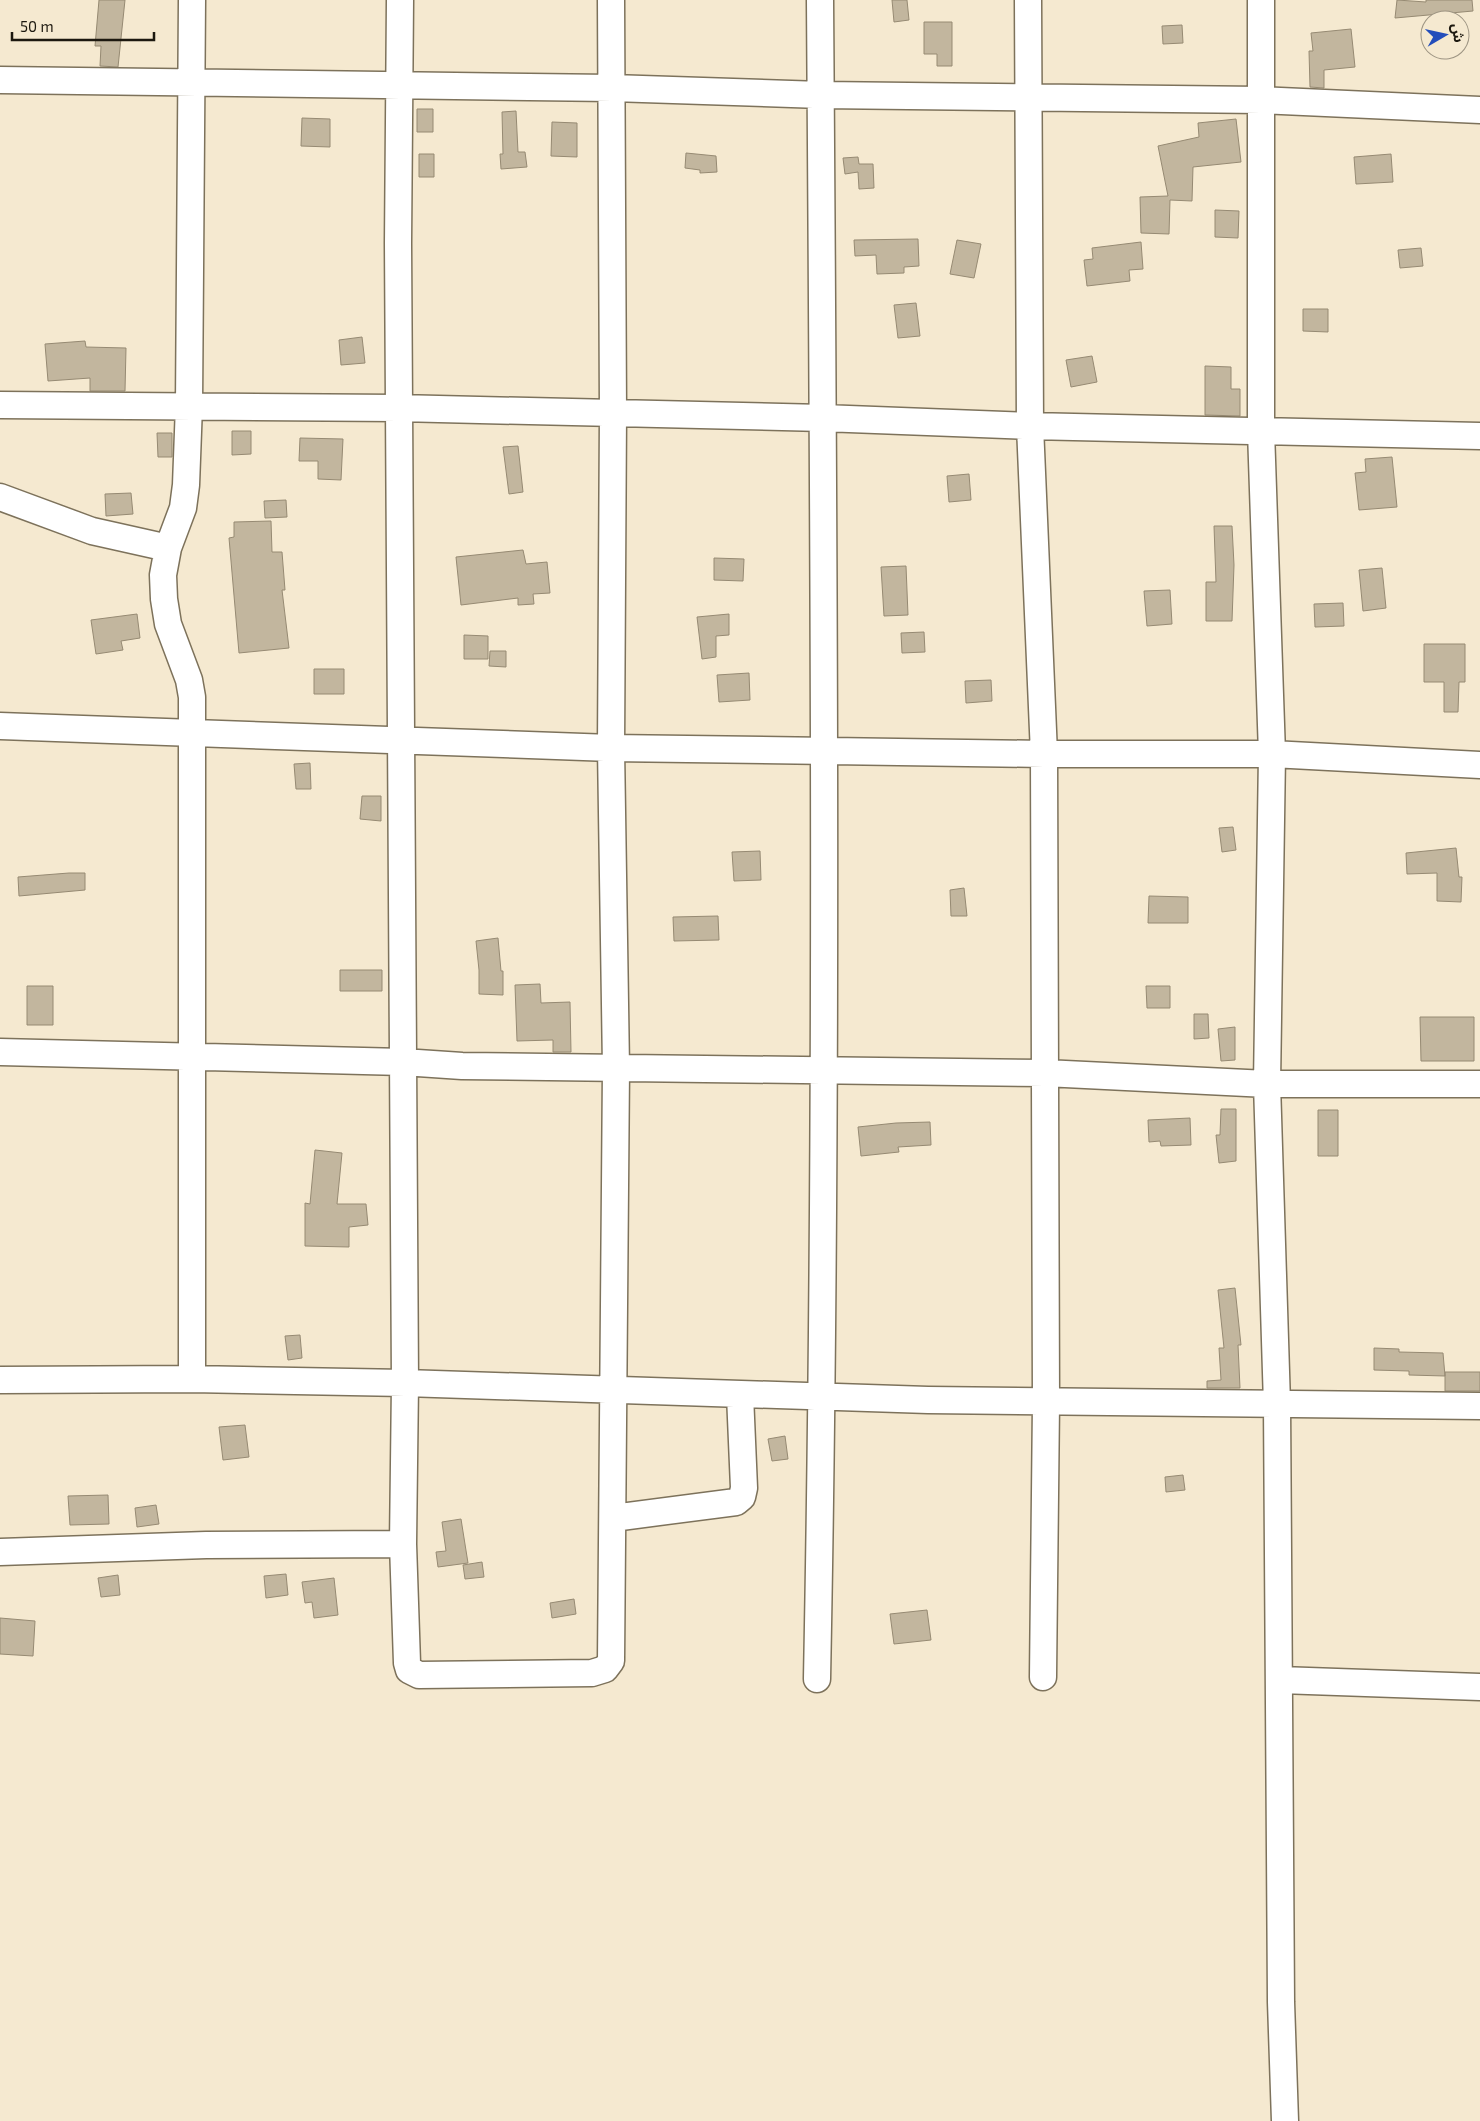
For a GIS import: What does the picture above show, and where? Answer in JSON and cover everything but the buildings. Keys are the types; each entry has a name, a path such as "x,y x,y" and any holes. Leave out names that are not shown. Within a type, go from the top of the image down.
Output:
{"street":[{"path":"192,0 189,405 186,485 183,508 168,548 163,575 168,624 189,680 192,697 192,1380"},
{"path":"400,0 398,408 405,1383 403,1544 407,1663 409,1670 419,1675 592,1673 605,1669 611,1661 616,1068 611,748 613,413 610,0"},
{"path":"817,1679 823,1397 825,1071 820,0"},
{"path":"1028,0 1030,426 1044,754 1046,1403 1043,1677"},
{"path":"1262,0 1261,431 1272,754 1267,1084 1277,1404 1281,2002 1284,2121"},
{"path":"0,80 612,88 821,95 1261,100 1480,110"},
{"path":"0,405 398,408 823,418 1030,426 1480,436"},
{"path":"0,497 92,531 168,548"},
{"path":"0,726 611,748 1044,754 1272,754 1480,765"},
{"path":"0,1052 403,1062 462,1066 1046,1073 1267,1084 1480,1084"},
{"path":"0,1380 405,1383 1046,1403 1480,1406"},
{"path":"613,1518 736,1502 742,1496 744,1488 740,1394"},
{"path":"0,1552 206,1545 403,1544"},
{"path":"1280,1680 1480,1687"}]}
